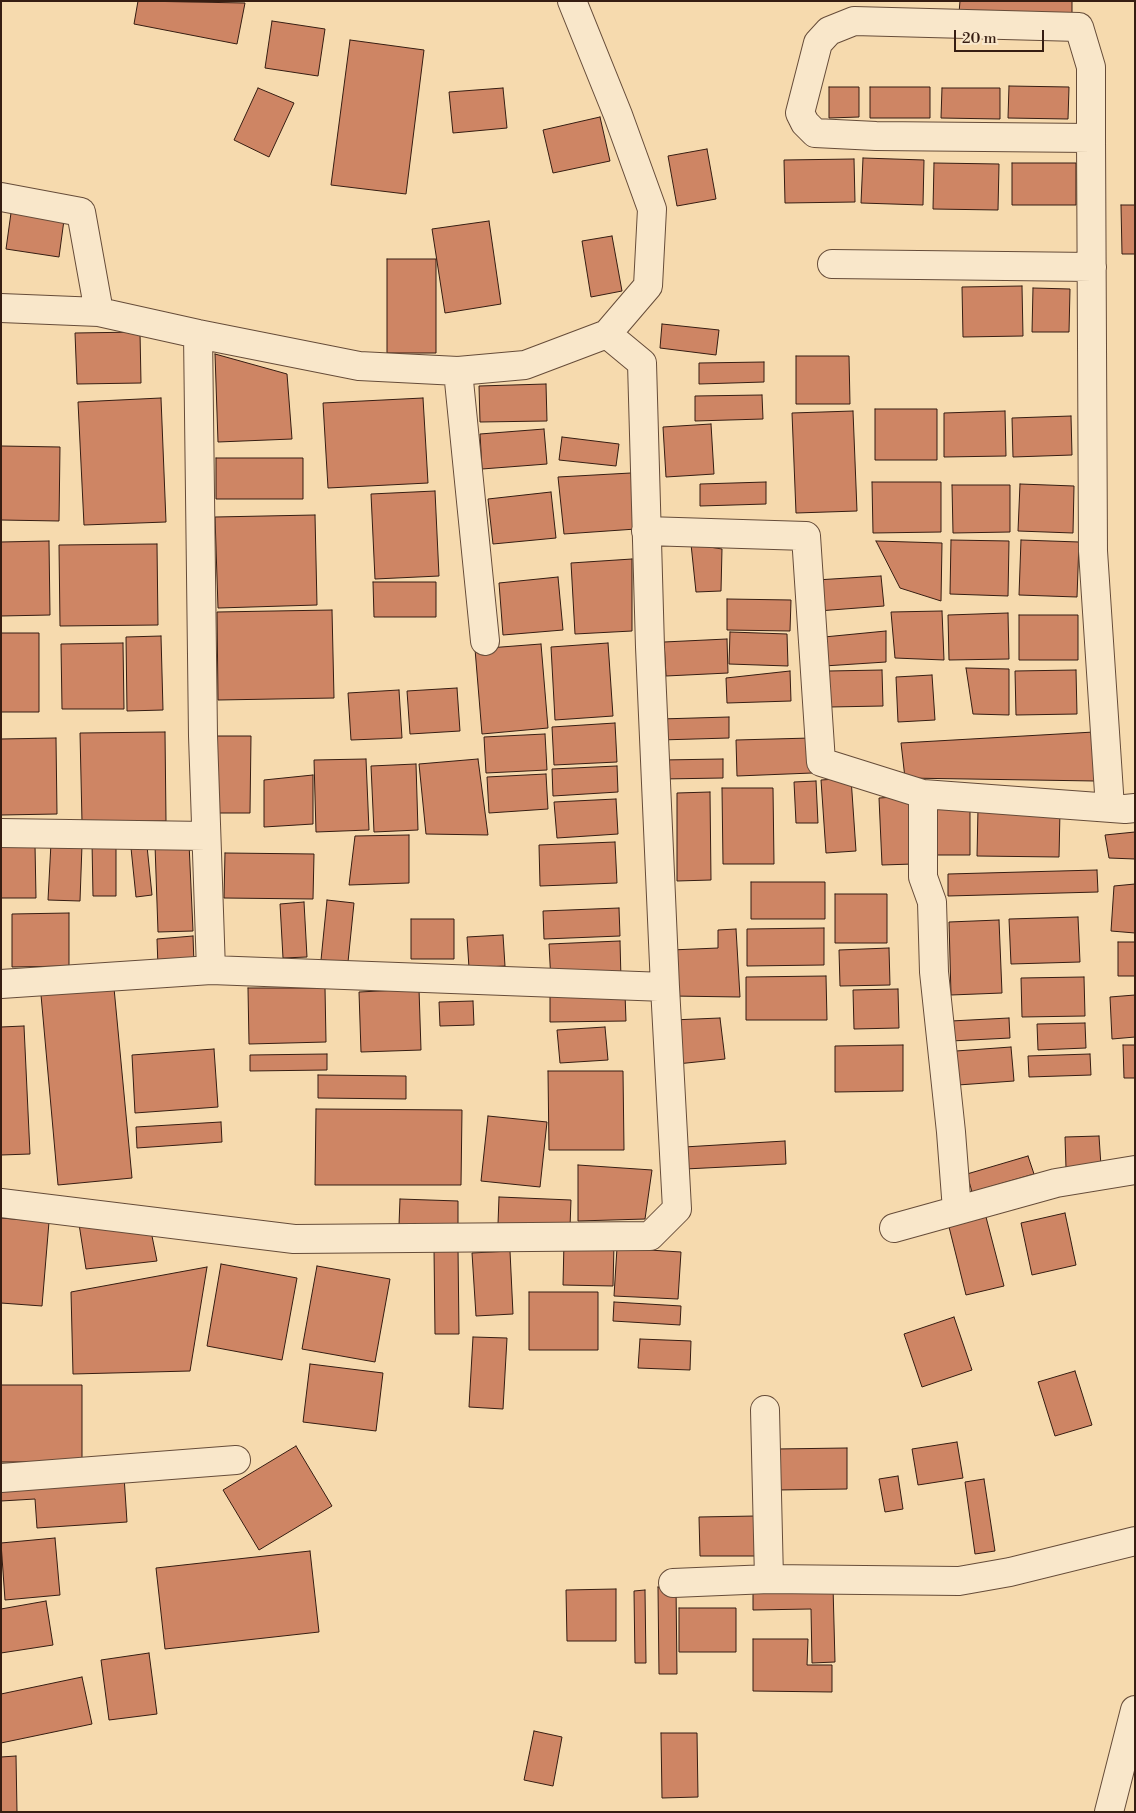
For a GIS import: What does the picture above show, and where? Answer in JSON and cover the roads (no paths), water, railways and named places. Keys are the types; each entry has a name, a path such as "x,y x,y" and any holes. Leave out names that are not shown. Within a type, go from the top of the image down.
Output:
{"street":[{"path":"1,308 100,312 198,334 360,366 458,371 524,365 607,334 648,286 652,209 618,115 572,1"},
{"path":"646,531 806,536 820,762 923,794 1122,808 1093,551 1091,67 1079,27 854,21 830,31 818,43 800,113 805,123 815,133 876,136 1091,138"},
{"path":"1,197 81,212 100,312"},
{"path":"832,264 1092,267"},
{"path":"198,334 206,836 211,970"},
{"path":"1,1203 294,1239 650,1236 678,1209 665,986 646,531 642,363 607,334"},
{"path":"458,371 485,641"},
{"path":"923,794 923,877 932,902 934,972 951,1132 957,1210"},
{"path":"1,834 206,836"},
{"path":"1,984 211,970 665,986"},
{"path":"894,1228 1056,1183 1135,1170"},
{"path":"765,1410 769,1579"},
{"path":"1,1478 236,1460"},
{"path":"673,1583 769,1579 959,1580 1010,1572 1135,1541"},
{"path":"1109,1812 1135,1710"}]}
